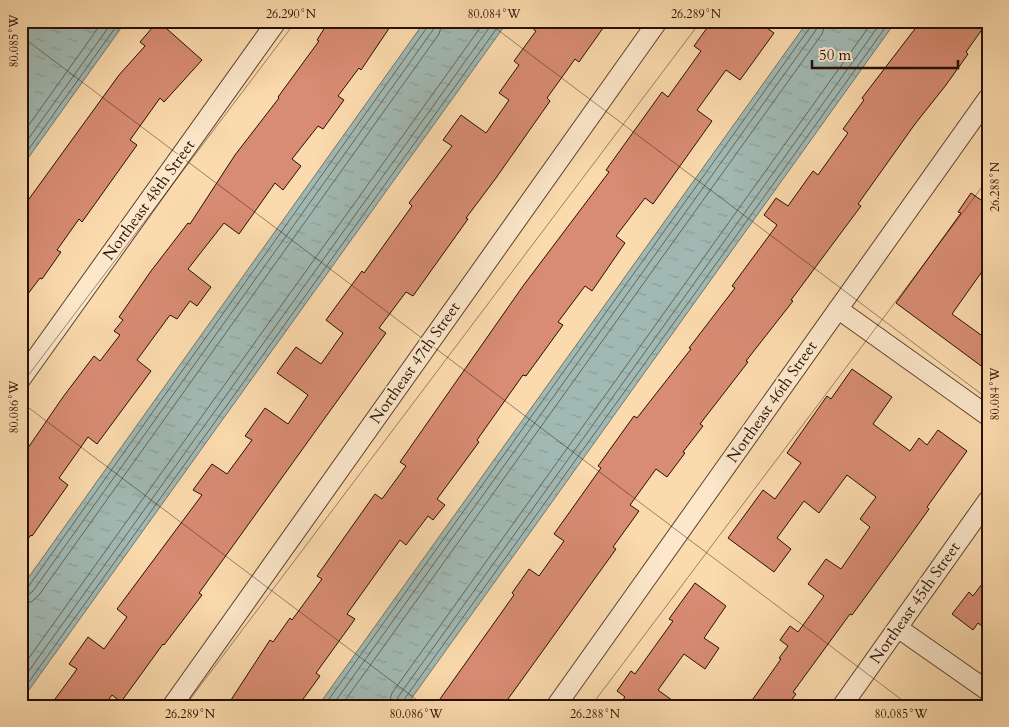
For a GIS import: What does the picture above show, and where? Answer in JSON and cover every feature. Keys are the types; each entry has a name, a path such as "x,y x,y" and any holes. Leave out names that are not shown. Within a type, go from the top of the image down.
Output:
{"street":[{"name":"Northeast 48th Street","path":"21,379 277,21"},
{"name":"Northeast 47th Street","path":"172,706 658,21"},
{"name":"Northeast 46th Street","path":"556,706 988,98"},
{"path":"838,309 988,416"},
{"name":"Northeast 45th Street","path":"842,706 988,500"},
{"path":"898,628 988,691"}],"water":[{"path":"21,21 126,21 21,168"},
{"path":"425,21 508,21 21,701 21,588"},
{"path":"808,21 896,21 406,706 318,706"}],"building":[{"path":"158,21 202,60 164,102 160,98 130,140 137,145 82,222 79,219 57,250 61,252 42,279 40,278 21,303 21,210 119,75 145,46 140,42"},
{"path":"329,21 394,21 361,70 359,68 338,96 344,100 323,129 318,126 292,159 301,166 283,190 275,183 239,234 224,223 188,269 211,287 197,306 190,301 177,319 170,315 137,360 151,371 97,444 88,437 59,478 68,485 32,536 21,548 21,458 94,356 100,361 120,335 114,331 123,320 119,317 151,271 188,223 190,224 235,155 279,98 319,41 317,40"},
{"path":"523,21 608,21 579,62 575,59 547,98 550,101 413,296 406,292 379,328 386,333 199,593 202,595 163,644 121,702 112,695 104,706 50,706 77,669 69,664 88,637 104,649 127,617 117,609 202,495 193,490 212,464 227,474 252,440 245,436 265,408 288,424 308,395 277,373 296,347 321,364 343,333 326,320 362,271 364,273 412,206 409,203 452,146 443,140 461,115 486,133 509,100 499,93 519,65 514,61 536,31"},
{"path":"712,21 757,21 774,33 740,80 726,70 697,110 712,121 653,204 645,198 616,236 625,243 592,291 585,286 558,322 563,325 526,376 523,375 477,440 479,442 437,499 445,505 433,520 428,516 406,545 400,540 347,614 355,619 316,673 320,676 298,706 227,706 270,640 273,642 290,618 292,620 322,579 317,576 375,494 382,499 406,466 400,462 523,286 609,172 606,170 662,92 668,97 701,51 694,46"},
{"path":"921,21 988,21 946,85 915,124 858,204 861,206 791,300 793,301 746,361 748,362 700,424 703,426 683,452 685,453 667,477 656,469 630,505 639,511 613,547 616,549 503,706 435,706 514,595 512,593 529,569 539,576 564,541 554,534 601,468 598,466 634,416 637,418 691,349 689,348 735,288 732,286 777,225 764,215 776,198 788,206 813,171 818,175 848,133 843,129 864,100 862,98"},
{"path":"971,193 988,205 988,263 952,314 988,340 988,371 896,303 961,213 958,212"},
{"path":"852,369 892,397 873,424 910,451 919,438 927,445 938,430 967,451 927,507 929,509 904,544 793,692 796,694 787,706 748,706 788,646 780,640 790,626 798,632 824,596 808,584 826,559 841,569 870,527 860,519 876,497 847,475 819,513 804,501 777,538 791,549 774,572 728,538 763,490 775,499 801,463 787,453 827,396 831,399"},
{"path":"988,576 988,631 978,623 973,630 952,614 969,592 973,596"},
{"path":"695,583 726,606 704,638 719,648 705,669 684,654 658,690 680,706 618,706 625,697 617,691 631,671 635,674 673,621 669,619"}]}
